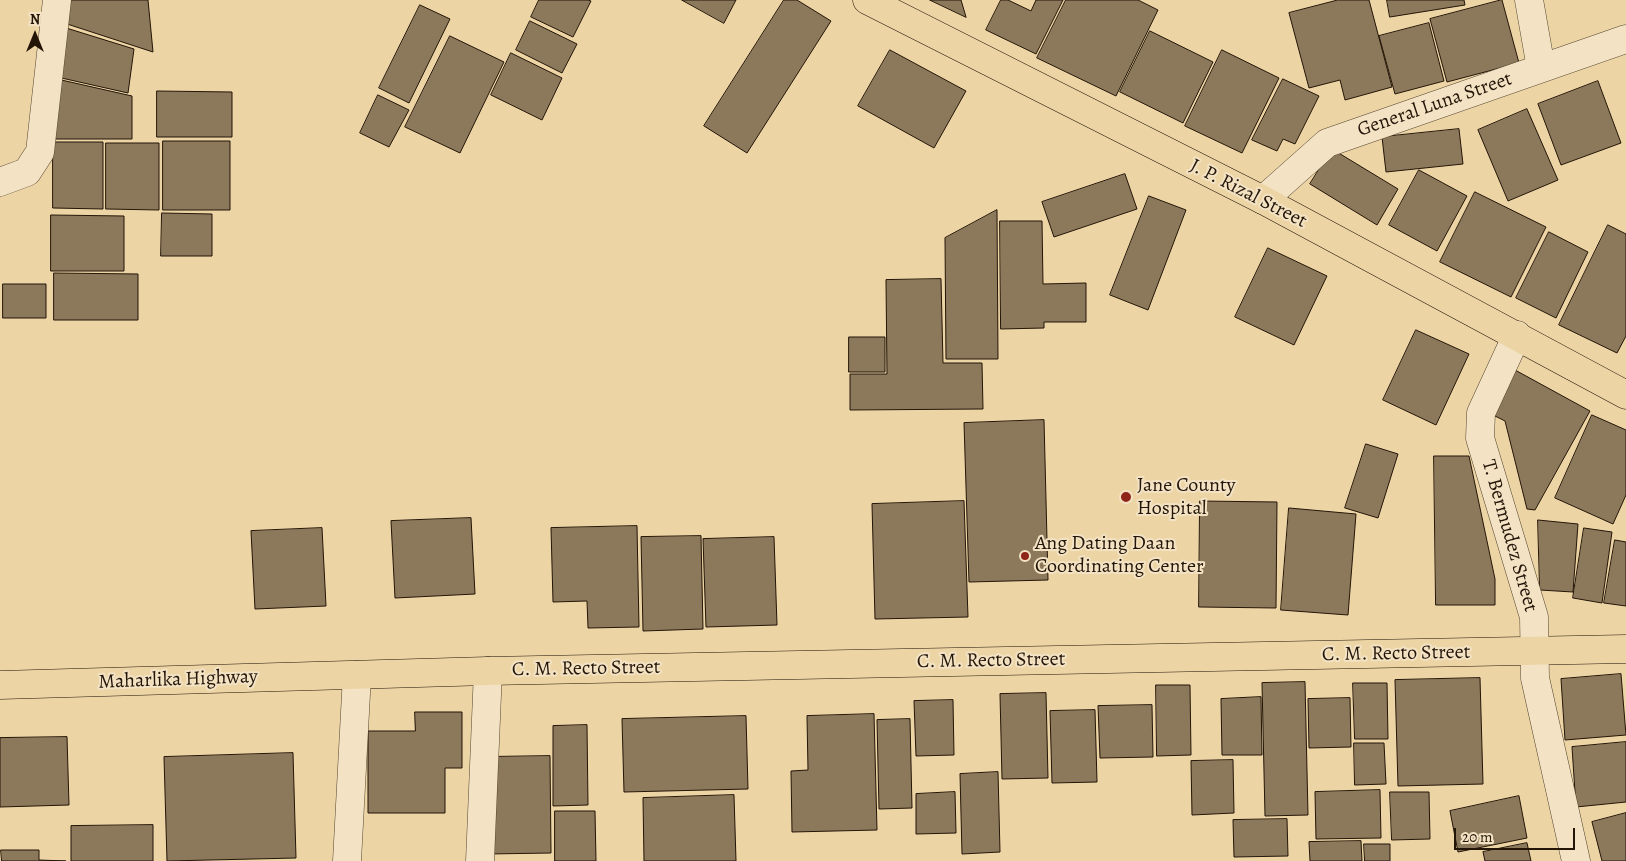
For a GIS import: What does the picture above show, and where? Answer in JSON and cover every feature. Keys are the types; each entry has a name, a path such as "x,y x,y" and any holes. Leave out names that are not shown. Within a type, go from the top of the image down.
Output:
{"main road":[{"name":"J. P. Rizal Street","path":"866,0 1263,200 1626,395"},
{"name":"C. M. Recto Street","path":"357,674 1626,649"},
{"name":"Maharlika Highway","path":"0,685 357,674"}],"street":[{"path":"0,182 27,172 40,152 57,0"},
{"path":"1529,0 1541,68"},
{"name":"General Luna Street","path":"1263,200 1327,143 1626,39"},
{"name":"T. Bermudez Street","path":"1517,335 1481,413 1480,438 1534,617 1533,651 1535,678 1576,861"},
{"path":"480,861 488,671"},
{"path":"347,861 357,674"}],"building":[{"path":"65,0 148,0 153,52 61,22"},
{"path":"539,0 591,1 573,37 531,17"},
{"path":"682,0 736,0 724,23"},
{"path":"784,0 797,0 831,21 747,153 704,126"},
{"path":"930,0 961,0 966,17"},
{"path":"1001,0 1008,0 1031,11 1036,0 1063,0 1036,54 986,30"},
{"path":"1066,0 1138,0 1158,10 1116,96 1037,58"},
{"path":"1338,0 1369,0 1392,87 1345,100 1340,80 1309,88 1289,13"},
{"path":"1387,0 1464,0 1465,5 1390,17"},
{"path":"1502,0 1519,63 1447,82 1430,19"},
{"path":"420,5 450,19 409,103 379,88"},
{"path":"530,21 577,44 562,73 516,50"},
{"path":"1429,23 1444,81 1395,94 1379,36"},
{"path":"63,27 134,49 128,93 57,77"},
{"path":"1150,31 1213,62 1183,123 1120,92"},
{"path":"450,36 504,62 460,153 405,127"},
{"path":"890,50 966,91 934,148 858,106"},
{"path":"1222,50 1279,78 1242,153 1185,126"},
{"path":"511,53 562,78 542,120 491,95"},
{"path":"57,79 132,96 132,139 55,139"},
{"path":"1283,79 1319,96 1295,144 1283,139 1277,151 1252,140"},
{"path":"1598,81 1621,143 1561,165 1538,104"},
{"path":"157,91 232,92 232,137 157,137"},
{"path":"378,95 409,110 389,147 360,133"},
{"path":"1527,109 1558,180 1508,201 1478,130"},
{"path":"1459,129 1463,164 1386,172 1382,137"},
{"path":"163,141 230,141 230,210 163,210"},
{"path":"53,142 103,142 103,209 53,208"},
{"path":"106,143 159,143 159,210 106,209"},
{"path":"1332,149 1398,189 1377,225 1310,184"},
{"path":"1419,170 1467,196 1437,251 1389,225"},
{"path":"1125,174 1137,209 1054,237 1042,202"},
{"path":"1475,192 1546,227 1511,297 1440,262"},
{"path":"1149,196 1186,210 1148,310 1110,295"},
{"path":"997,210 998,359 946,359 945,238"},
{"path":"162,213 212,214 212,256 161,256"},
{"path":"51,215 124,216 124,271 51,271"},
{"path":"1000,221 1042,221 1043,284 1086,283 1086,322 1044,322 1044,328 1001,329"},
{"path":"1608,225 1626,234 1626,336 1617,353 1559,325"},
{"path":"1549,232 1588,252 1556,318 1516,298"},
{"path":"1268,248 1327,276 1294,345 1235,317"},
{"path":"54,273 138,274 138,320 54,320"},
{"path":"941,279 943,363 982,363 983,409 850,410 850,374 887,374 886,280"},
{"path":"3,284 46,284 46,318 3,318"},
{"path":"1416,330 1469,354 1436,425 1383,400"},
{"path":"849,337 885,337 885,372 849,372"},
{"path":"1515,370 1590,411 1535,510 1527,509 1505,421 1491,414"},
{"path":"1592,415 1626,430 1626,495 1613,524 1555,498"},
{"path":"1044,420 1048,580 969,582 964,423"},
{"path":"1366,444 1398,454 1378,518 1345,508"},
{"path":"1434,456 1469,456 1495,579 1495,605 1436,605"},
{"path":"964,501 968,617 875,619 872,504"},
{"path":"1200,501 1277,502 1276,608 1199,607"},
{"path":"1289,508 1356,514 1348,615 1281,610"},
{"path":"471,518 475,594 395,598 391,521"},
{"path":"1538,520 1578,524 1573,592 1540,590"},
{"path":"637,526 639,627 588,628 587,601 553,602 551,528"},
{"path":"322,528 326,606 255,609 251,531"},
{"path":"1584,528 1612,532 1602,603 1573,598"},
{"path":"701,536 703,629 643,631 641,537"},
{"path":"774,537 777,625 706,627 703,539"},
{"path":"1615,540 1626,542 1626,606 1604,603"},
{"path":"1621,674 1626,735 1565,740 1561,679"},
{"path":"1480,678 1483,784 1398,786 1395,680"},
{"path":"1305,682 1308,815 1265,816 1262,683"},
{"path":"1353,683 1387,683 1388,739 1355,739"},
{"path":"1156,685 1190,685 1191,755 1157,756"},
{"path":"1046,693 1048,778 1002,779 1000,694"},
{"path":"1261,697 1262,755 1222,755 1221,699"},
{"path":"1350,698 1351,747 1309,748 1308,699"},
{"path":"953,700 954,755 916,756 914,701"},
{"path":"1152,705 1153,757 1100,758 1098,706"},
{"path":"1095,710 1097,782 1052,783 1050,711"},
{"path":"415,712 462,712 462,768 445,768 445,813 368,813 368,731 415,731"},
{"path":"874,714 877,830 792,832 791,771 808,770 807,716"},
{"path":"746,716 748,789 624,792 622,719"},
{"path":"910,719 912,808 879,809 877,720"},
{"path":"587,725 588,805 553,806 553,726"},
{"path":"67,737 69,805 0,807 0,738"},
{"path":"1626,742 1626,802 1576,807 1572,747"},
{"path":"1354,743 1384,743 1386,784 1355,785"},
{"path":"293,753 296,858 167,861 164,757"},
{"path":"550,756 551,853 487,854 485,757"},
{"path":"1233,760 1234,813 1192,815 1191,761"},
{"path":"998,772 1000,852 962,854 960,774"},
{"path":"1380,790 1381,838 1316,839 1315,792"},
{"path":"955,792 956,833 916,834 916,794"},
{"path":"1390,792 1429,792 1430,839 1392,840"},
{"path":"734,795 736,861 644,861 643,798"},
{"path":"1519,796 1527,838 1458,852 1450,811"},
{"path":"555,811 595,811 596,861 555,861"},
{"path":"1626,813 1626,861 1602,861 1592,822"},
{"path":"1287,819 1288,856 1234,857 1233,820"},
{"path":"153,825 153,861 71,861 71,826"},
{"path":"1361,841 1362,861 1310,861 1309,842"},
{"path":"1527,843 1531,861 1485,861 1483,852"},
{"path":"1364,844 1390,844 1390,861 1365,861"},
{"path":"1,850 39,850 39,860 66,861 2,861"}],"place":[{"name":"Jane County Hospital","path":"1126,497"},
{"name":"Ang Dating Daan Coordinating Center","path":"1025,556"}]}
